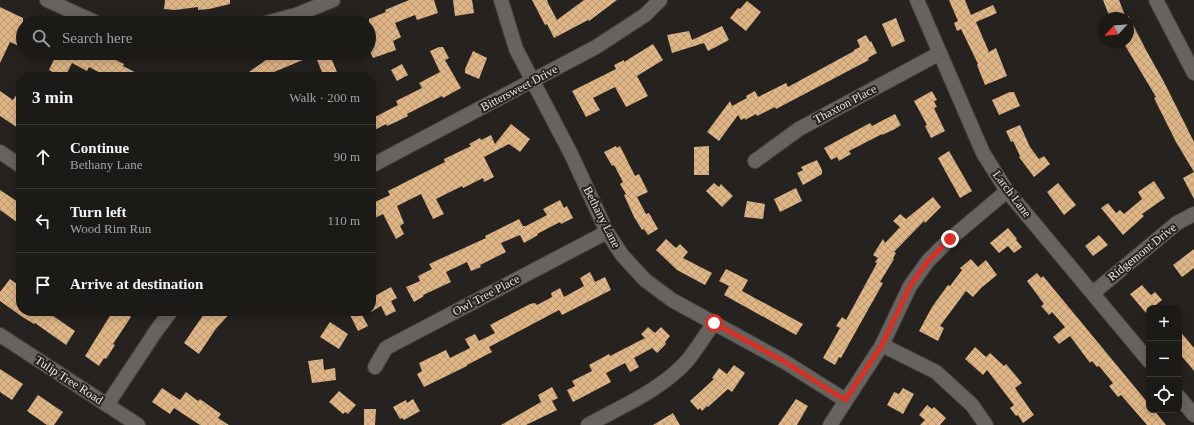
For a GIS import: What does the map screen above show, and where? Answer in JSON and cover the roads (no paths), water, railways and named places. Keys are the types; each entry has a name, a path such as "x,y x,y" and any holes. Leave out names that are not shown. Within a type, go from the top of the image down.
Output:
{"street":[{"path":"47,0 82,16"},
{"path":"292,16 333,0"},
{"name":"Bethany Lane","path":"501,0 516,49 571,154 607,232 622,255 645,280 672,300 785,362 845,400"},
{"name":"Bittersweet Drive","path":"376,163 596,47 645,15 660,0"},
{"name":"Larch Lane","path":"917,0 983,153 1007,191 1146,357"},
{"path":"1156,0 1194,73"},
{"name":"Thaxton Place","path":"755,161 799,128 940,53"},
{"path":"0,152 16,163"},
{"path":"830,425 882,345 910,286 928,261 950,239 1007,191"},
{"name":"Ridgemont Drive","path":"1093,293 1177,223 1194,214"},
{"name":"Owl Tree Place","path":"375,367 386,348 607,232"},
{"path":"107,405 167,316"},
{"path":"588,425 665,381 687,360 714,323"},
{"name":"Tulip Tree Road","path":"0,335 138,425"},
{"path":"882,345 936,372 972,405 986,425"},
{"path":"1182,401 1194,415"}]}
